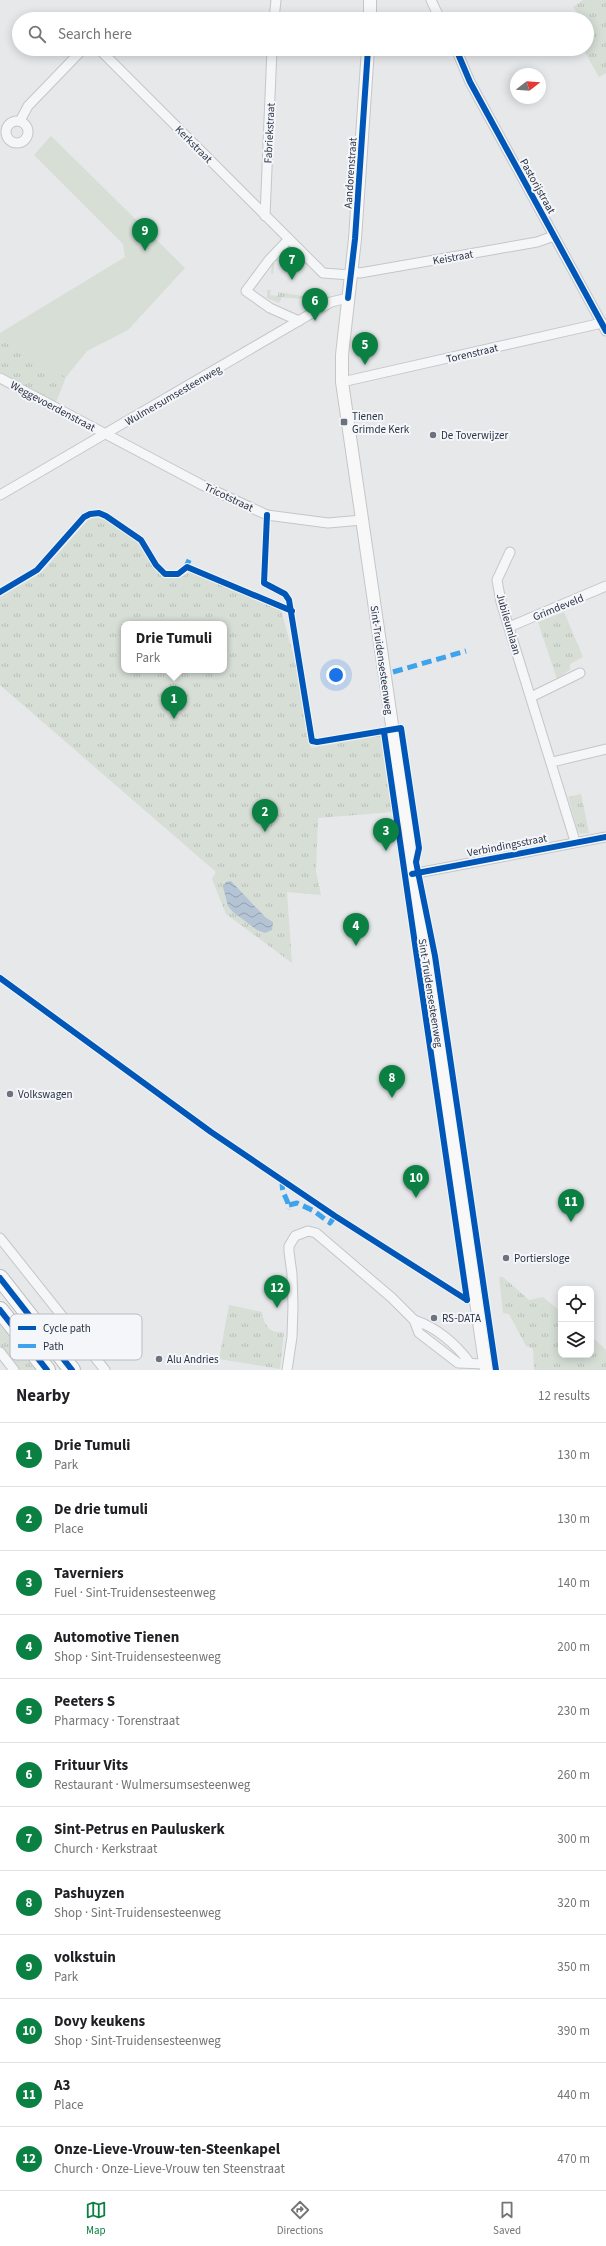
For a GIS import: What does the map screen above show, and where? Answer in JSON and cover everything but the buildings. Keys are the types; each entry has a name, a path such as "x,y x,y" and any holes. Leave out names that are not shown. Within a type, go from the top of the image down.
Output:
{"highway":[{"path":"0,1278 28,1314"},
{"path":"0,1310 10,1323"},
{"path":"39,1360 47,1370"},
{"path":"64,1360 72,1370"}],"main road":[{"path":"370,0 370,12"},
{"name":"Aandorenstraat","path":"348,298 367,56"},
{"name":"Sint-Truidensesteenweg","path":"348,298 342,382 412,874 486,1367"}],"street":[{"path":"275,12 276,0"},
{"path":"431,0 437,12"},
{"path":"20,121 28,106 76,56"},
{"name":"Kerkstraat","path":"106,56 288,240 323,273 351,274"},
{"name":"Fabriekstraat","path":"265,216 272,56"},
{"name":"Pastorijstraat","path":"459,56 470,82 604,328"},
{"name":"Keistraat","path":"351,274 529,243 554,236"},
{"path":"288,240 269,260 246,291 270,308 299,321"},
{"name":"Wulmersumsesteenweg","path":"0,494 106,435 331,302 348,298"},
{"name":"Torenstraat","path":"342,382 604,328"},
{"name":"Weggevoerdenstraat","path":"0,378 106,435"},
{"name":"Tricotstraat","path":"106,435 202,485 267,515 328,523 362,520"},
{"name":"Jubileumlaan","path":"510,552 497,580 501,602 552,762 575,842"},
{"name":"Grimdeveld","path":"509,627 606,586"},
{"path":"531,697 580,673"},
{"path":"552,762 606,749"},
{"name":"Verbindingsstraat","path":"412,874 606,837"},
{"path":"287,1370 292,1337 292,1274 289,1252 292,1241 299,1233 308,1231 316,1233 373,1280 414,1320 425,1324 459,1348 469,1362 486,1367"},
{"path":"0,1238 60,1314"},
{"path":"0,1352 14,1370"},
{"path":"97,1360 105,1370"}],"green space":[{"path":"583,0 606,0 606,73 599,77 587,56 594,56 594,12 576,12 573,7"},
{"path":"51,136 185,268 128,330 87,351 66,377 0,339 0,333 125,257 123,244 34,155"},
{"path":"303,258 305,262 301,263 302,270 282,267 282,262 275,261 273,274 271,273 272,264 275,259 295,259 296,261"},
{"path":"267,290 271,290 270,295 278,296 278,292 309,297 309,292 313,293 312,300 282,297 279,303 267,298"},
{"path":"0,339 66,377 56,402 0,372"},
{"path":"98,517 105,520 124,531 141,545 156,569 165,576 171,578 180,577 190,570 279,603 299,675 311,748 382,735 393,812 318,818 316,871 321,895 287,892 292,963 226,914 212,879 216,872 0,685 0,597 41,573 88,520"},
{"path":"564,612 583,657 570,664 570,670 557,679 538,622"},
{"path":"581,794 589,833 581,834 578,831 568,797"},
{"path":"499,1277 503,1277 529,1300 543,1297 558,1310 558,1358 594,1358 594,1339 606,1350 606,1370 534,1370 533,1349 526,1346 509,1314 503,1313"},
{"path":"229,1305 262,1312 264,1321 268,1328 275,1332 284,1332 280,1369 219,1359"},
{"path":"0,1325 10,1338 10,1359 0,1346"},
{"path":"10,1360 27,1360 35,1370 18,1370"}],"water":[{"path":"231,881 265,917 273,922 272,930 265,933 257,930 233,912 228,906 223,887 226,882"}],"marked path":[{"path":"185,569 190,558"},
{"path":"393,672 466,651"},
{"path":"283,1180 282,1189 288,1202 288,1209"},
{"path":"289,1205 297,1203 314,1211 330,1223 335,1216"}],"cycle path":[{"path":"348,298 355,239 368,56"},
{"path":"459,56 470,82 606,331"},
{"path":"0,592 37,570 84,517 90,514 99,513 106,516 141,540 156,565 165,574 178,574 187,567 292,611"},
{"path":"267,515 264,583 285,594 289,600 312,741 317,742 401,728 419,848 416,862 435,956 496,1370"},
{"path":"384,732 467,1300"},
{"path":"412,874 606,837"},
{"path":"0,978 211,1132 335,1216 467,1300"},
{"path":"0,1278 28,1314"},
{"path":"0,1310 10,1323"},
{"path":"39,1360 47,1370"},
{"path":"64,1360 72,1370"}],"place":[{"name":"volkstuin","path":"145,251"},
{"name":"Sint-Petrus en Pauluskerk","path":"292,280"},
{"name":"Frituur Vits","path":"315,321"},
{"name":"Peeters S","path":"365,365"},
{"name":"Tienen Grimde Kerk","path":"344,422"},
{"name":"De Toverwijzer","path":"433,435"},
{"name":"Drie Tumuli","path":"174,719"},
{"name":"De drie tumuli","path":"265,832"},
{"name":"Taverniers","path":"386,851"},
{"name":"Automotive Tienen","path":"356,946"},
{"name":"Volkswagen","path":"10,1094"},
{"name":"Pashuyzen","path":"392,1098"},
{"name":"Dovy keukens","path":"416,1198"},
{"name":"A3","path":"571,1222"},
{"name":"Portiersloge","path":"506,1258"},
{"name":"Onze-Lieve-Vrouw-ten-Steenkapel","path":"277,1308"},
{"name":"RS-DATA","path":"434,1318"},
{"name":"Alu Andries","path":"159,1359"}]}
